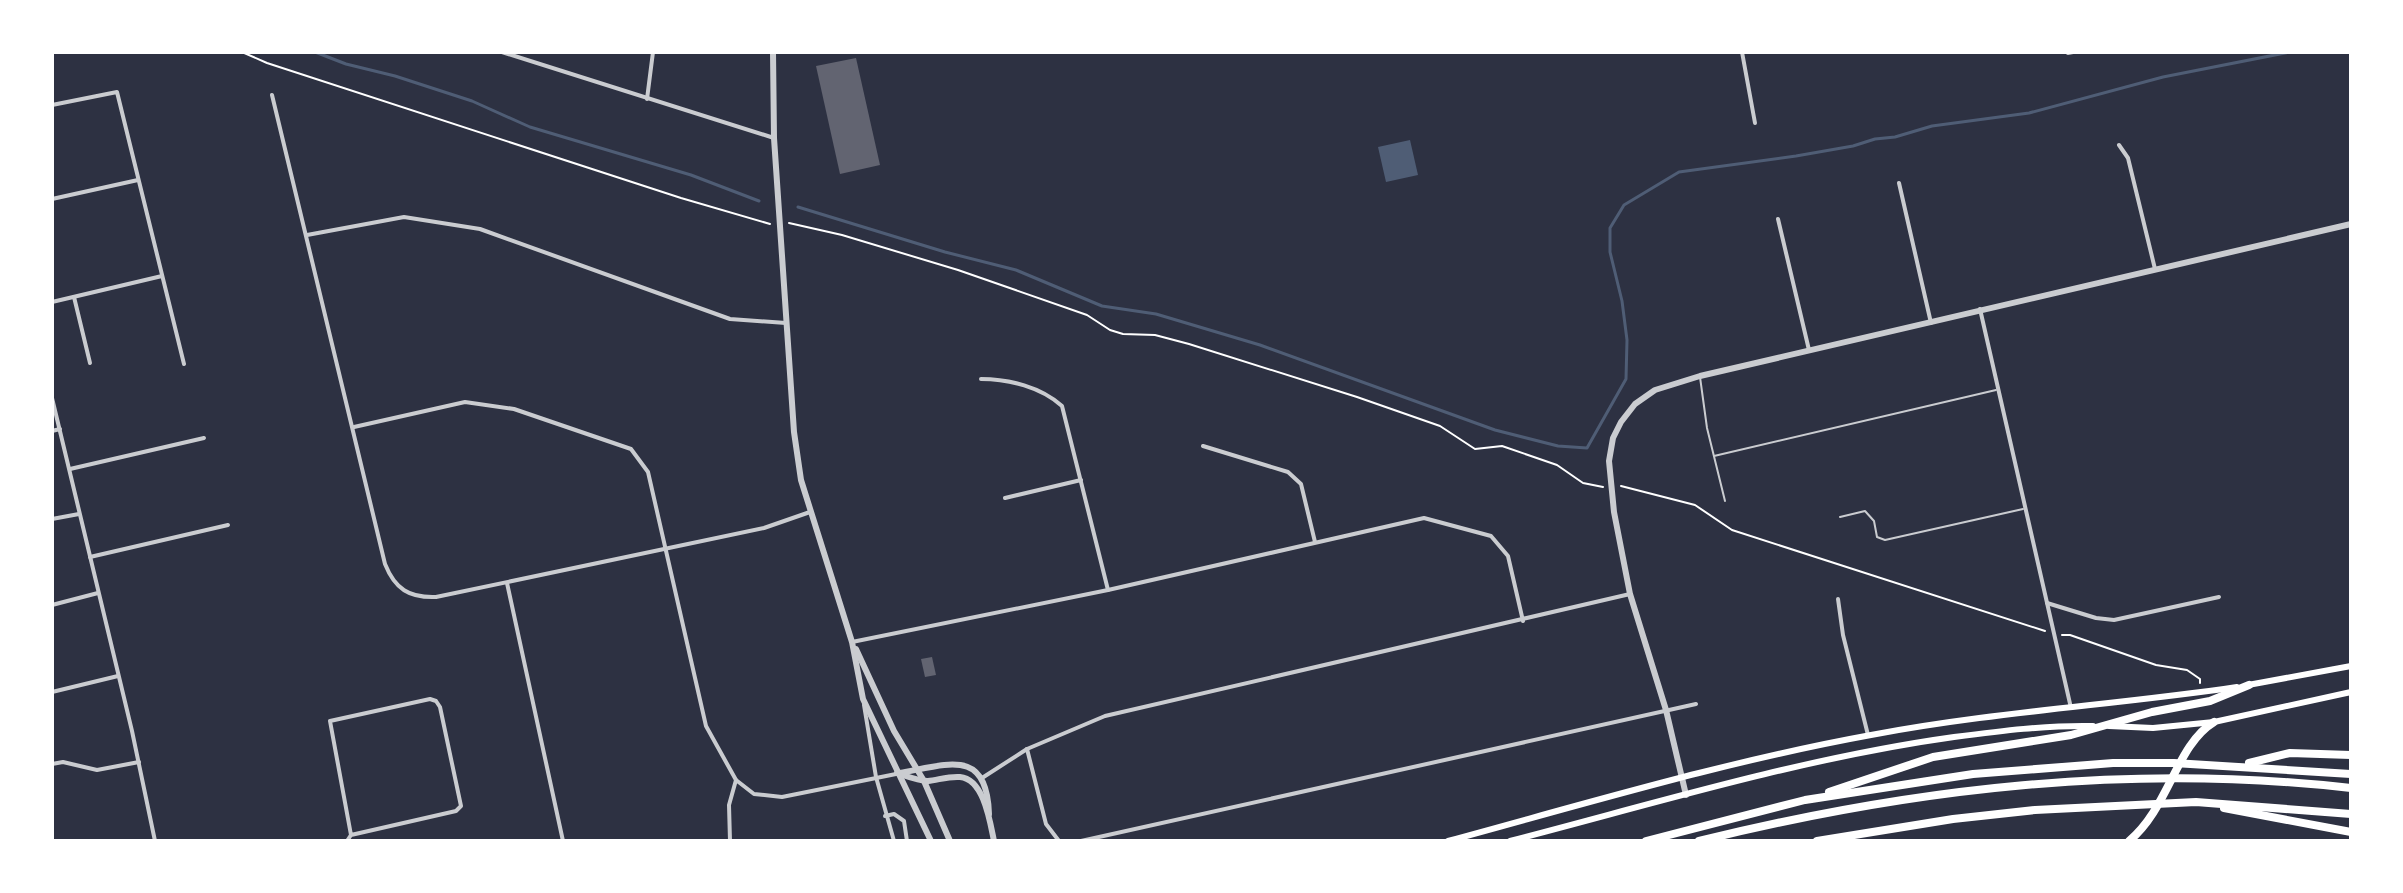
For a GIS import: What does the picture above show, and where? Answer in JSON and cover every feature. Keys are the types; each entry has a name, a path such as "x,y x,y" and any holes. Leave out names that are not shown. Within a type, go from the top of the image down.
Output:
{"highway":[{"path":"1646,841 1805,800 1933,757 2071,735 2152,712 2210,701 2249,685"},
{"path":"2129,841 2155,812 2194,737 2214,722"},
{"path":"2243,765 2290,753 2351,755"},
{"path":"1805,800 1973,774 2113,763 2243,765 2351,774"},
{"path":"1699,841 1867,804 1953,791 2055,781 2239,780 2351,788"},
{"path":"2196,802 2351,832"},
{"path":"1817,841 1953,819 2035,810 2196,802 2351,814"}],"main road":[{"path":"1448,841 1682,778 1868,735 1961,719 2201,692 2351,666"},
{"path":"1510,841 1761,775 1888,748 2039,727 2153,728 2214,722 2351,692"}],"street":[{"path":"502,52 517,54 774,138"},
{"path":"647,99 653,52"},
{"path":"773,52 774,138 797,461 852,642 876,777 894,841"},
{"path":"1742,52 1755,123"},
{"path":"52,105 117,92 184,364"},
{"path":"272,95 385,564 398,588 416,597 436,597 764,528 810,512"},
{"path":"2119,145 2128,158 2155,269"},
{"path":"52,199 138,180"},
{"path":"1899,183 1931,323"},
{"path":"307,235 404,217 480,229 730,319 786,323"},
{"path":"1778,219 1809,350"},
{"path":"1686,795 1666,710 1630,594 1612,487 1609,461 1613,438 1635,404 1655,390 1700,376 2351,224"},
{"path":"52,302 162,276"},
{"path":"74,297 90,363"},
{"path":"1980,309 2071,708"},
{"path":"981,379 1003,379 1050,395 1062,406 1108,590"},
{"path":"52,398 155,841"},
{"path":"354,427 465,402 514,409 631,449 648,472 706,726 736,780 754,794 782,797 897,773 959,765 976,772 987,787 989,820"},
{"path":"52,431 60,429"},
{"path":"70,469 204,438"},
{"path":"1203,446 1288,472 1301,484 1315,542"},
{"path":"1005,498 1081,480"},
{"path":"52,519 79,514"},
{"path":"852,642 1108,590 1424,518 1491,536 1508,556 1523,621"},
{"path":"90,557 228,525"},
{"path":"507,583 563,841"},
{"path":"52,605 98,593"},
{"path":"982,778 1027,749 1105,716 1630,594"},
{"path":"2047,603 2096,618 2114,620 2219,597"},
{"path":"1838,599 1843,635 1868,735"},
{"path":"852,642 894,731 924,781 950,841"},
{"path":"52,692 118,676"},
{"path":"430,699 436,701 440,707 461,806 456,811 349,838 330,721 430,699"},
{"path":"863,699 931,841"},
{"path":"1081,841 1696,704"},
{"path":"1027,749 1046,824 1062,841"},
{"path":"52,764 63,762 97,770 139,762"},
{"path":"897,773 924,781 958,777 968,780 977,789 994,841"},
{"path":"730,841 729,805 736,780"},
{"path":"885,816 894,814 904,821 907,841"}],"lane":[{"path":"1700,376 1725,501"},
{"path":"1714,456 1998,389"},
{"path":"1840,517 1865,511 1874,521 1877,537 1885,540 2024,508"}],"path":[{"path":"242,52 267,63 767,224 798,223 804,228 842,235 958,270 1087,315 1110,330 1123,334 1155,335 1189,344 1440,426 1475,449 1502,446 1557,465 1583,483 1598,487 1623,486 1695,505 1732,530 2055,634 2070,635 2156,665 2187,670 2200,679 2201,692"}],"water":[{"path":"1410,140 1418,175 1386,182 1378,147"}],"building":[{"path":"856,58 880,165 840,174 816,66"},
{"path":"932,657 936,675 925,677 921,659"}],"waterway":[{"path":"315,52 472,101 530,127 691,175 759,201"},
{"path":"798,207 945,252 1016,270 1102,306 1156,314 1260,345 1495,430 1558,446 1587,448 1626,379 1627,340 1622,301 1610,252 1610,228 1624,205 1679,172 1796,156 1895,137 1932,126 2029,113 2163,77 2290,52"}]}
